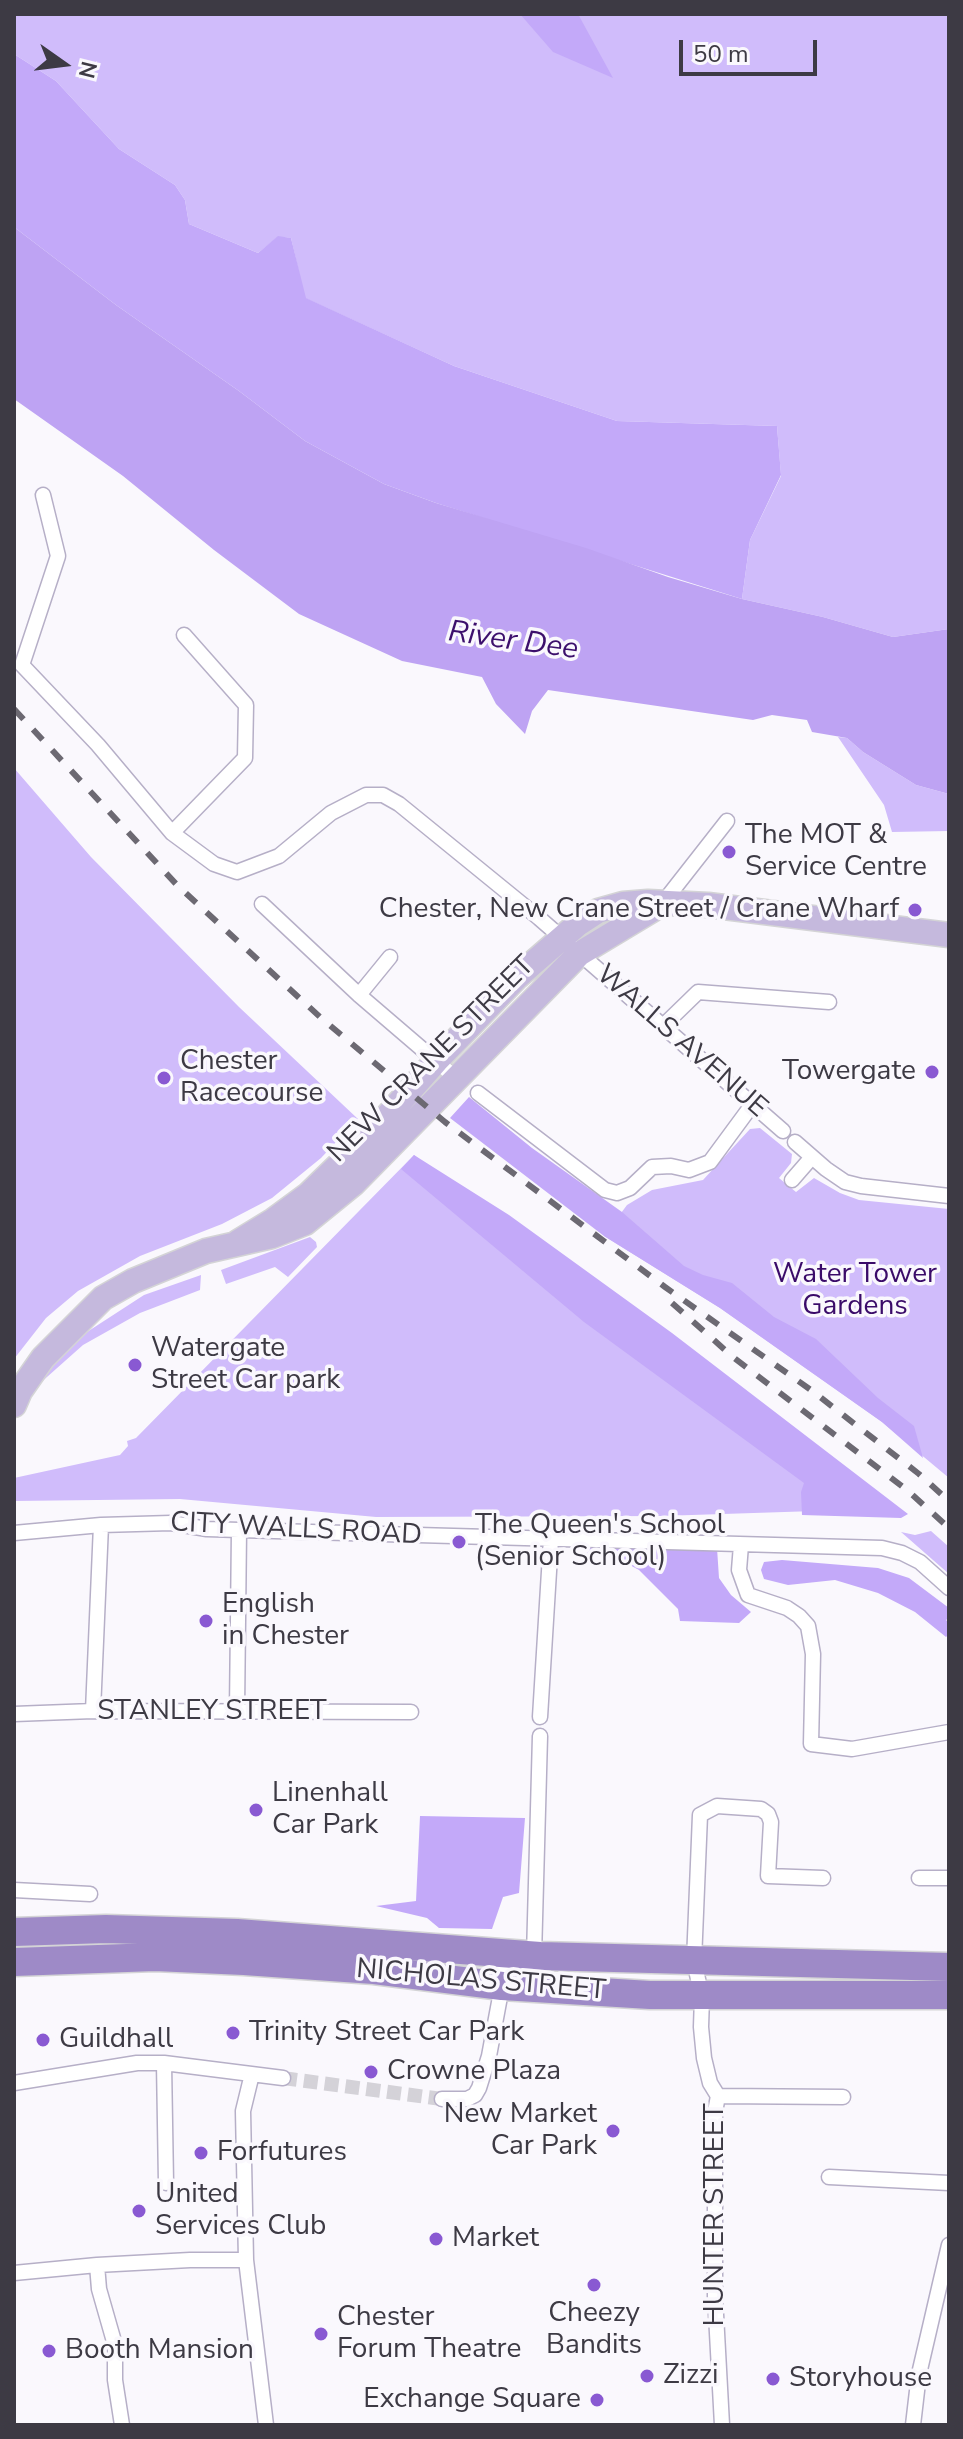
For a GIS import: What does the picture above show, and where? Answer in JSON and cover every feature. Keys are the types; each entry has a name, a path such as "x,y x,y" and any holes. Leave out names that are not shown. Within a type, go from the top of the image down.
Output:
{"highway":[{"name":"NICHOLAS STREET","path":"16,1930 237,1933 534,1956 949,1967"},
{"name":"NICHOLAS STREET","path":"14,1962 155,1957 229,1960 374,1970 502,1986 702,1997 776,1993 949,1995"}],"main road":[{"path":"662,904 708,905 949,935"},
{"name":"NEW CRANE STREET","path":"238,1242 308,1195 376,1129 517,977 570,946 662,904"},
{"name":"NEW CRANE STREET","path":"14,1405 43,1358 103,1298 133,1281 196,1254 272,1236 305,1223 353,1184 457,1079 570,946"}],"street":[{"path":"43,495 58,556 18,668 98,745 172,833 245,758 246,705 184,635"},
{"name":"WALLS AVENUE","path":"172,833 214,864 237,872 279,856 331,813 366,795 383,795 399,804 570,946 783,1131"},
{"path":"662,904 727,821"},
{"path":"262,904 359,995 457,1079"},
{"path":"359,995 390,957"},
{"path":"663,1026 698,992 829,1002"},
{"path":"478,1093 605,1190 617,1193 630,1188 652,1167 671,1166 689,1170 710,1162 752,1105"},
{"path":"795,1142 826,1169 853,1184 949,1196"},
{"path":"792,1180 812,1157"},
{"name":"CITY WALLS ROAD","path":"14,1533 101,1525 171,1523 207,1529 882,1548 920,1562 949,1588"},
{"path":"93,1711 101,1525"},
{"path":"237,1711 239,1530"},
{"path":"540,1717 551,1539"},
{"path":"741,1545 739,1570 748,1595 787,1608 808,1626 813,1654 811,1744 852,1749 949,1732"},
{"name":"STANLEY STREET","path":"14,1714 93,1711 411,1712"},
{"path":"534,1956 540,1736"},
{"name":"HUNTER STREET","path":"722,2425 715,2296 715,2112 718,2096 710,2083 704,2058 702,1997 694,1961 700,1815 717,1806 761,1809 768,1814 771,1822 768,1876 823,1878"},
{"path":"919,1878 949,1878"},
{"path":"14,1890 90,1894"},
{"path":"442,2099 467,2099 475,2095 479,2088 502,1986 505,1954"},
{"path":"14,2083 137,2063 164,2063 283,2078"},
{"path":"164,2063 166,2183"},
{"path":"252,2074 243,2111 246,2260 266,2425"},
{"path":"718,2096 843,2097"},
{"path":"829,2177 949,2183"},
{"path":"913,2425 919,2374 949,2245"},
{"path":"14,2273 99,2264 246,2260"},
{"path":"99,2264 99,2289 115,2345 115,2380 122,2425"}],"green space":[{"path":"14,14 949,14 949,629 893,637 742,599 750,540 781,476 777,426 617,421 454,366 305,298 291,238 278,237 258,253 189,224 185,200 175,185 119,149 56,81 14,54"},
{"path":"838,737 847,738 863,752 916,785 949,794 949,831 892,832 884,805"},
{"name":"Chester Racecourse","path":"14,768 91,857 239,1007 358,1119 321,1158 272,1198 222,1224 140,1256 78,1291 46,1318 14,1359"},
{"name":"Water Tower Gardens","path":"760,1128 792,1154 791,1163 779,1178 796,1192 814,1178 859,1200 949,1209 949,1478 882,1422 720,1308 604,1236 627,1205 652,1190 703,1180 750,1129"},
{"name":"The Queen's School (Senior School)","path":"414,1155 877,1509 661,1516 376,1517 180,1499 14,1501 14,1478 120,1455 128,1446 127,1441 136,1438"},
{"path":"310,1237 317,1247 288,1277 275,1267 226,1284 221,1270"},
{"path":"201,1275 200,1290 140,1313 83,1345 38,1385 62,1354 87,1332 144,1295"},
{"path":"931,1531 949,1547 949,1574 901,1532 915,1535"}],"shaded area":[{"path":"520,14 578,14 613,78 553,52"},
{"path":"14,54 56,81 119,149 175,185 185,200 189,224 258,253 278,236 291,238 306,298 454,366 617,421 777,426 781,475 750,540 742,599 384,484 305,441 116,305 14,227"},
{"path":"469,1097 532,1148 622,1212 684,1266 732,1283 774,1317 816,1339 878,1398 914,1426 923,1458 882,1422 720,1308 604,1236 450,1118"},
{"path":"414,1155 509,1215 672,1333 908,1514 901,1518 802,1515 801,1492 804,1483 584,1322 401,1169"},
{"path":"584,1544 717,1548 719,1578 731,1595 751,1612 739,1623 680,1621 678,1609 639,1570 617,1558 585,1555"},
{"path":"782,1560 878,1568 909,1578 949,1608 949,1618 946,1620 949,1634 946,1637 915,1612 878,1593 835,1580 788,1585 764,1579 761,1570 764,1562"},
{"path":"420,1816 525,1818 519,1893 503,1897 492,1929 439,1928 427,1918 376,1906 416,1901"}],"water":[{"name":"River Dee","path":"14,227 116,305 305,441 384,484 742,599 893,637 949,629 949,794 916,785 863,752 847,738 812,732 807,720 772,715 753,720 548,690 532,711 525,734 496,704 482,677 402,661 299,614 123,476 14,399"}],"tunnel":[{"path":"283,2078 442,2099"}],"railway":[{"path":"14,709 177,885 320,1017 445,1122 665,1287 811,1390 949,1501"},
{"path":"672,1303 733,1357 907,1490 949,1528"}],"place":[{"name":"The MOT & Service Centre","path":"729,852"},
{"name":"Chester, New Crane Street / Crane Wharf","path":"915,910"},
{"name":"Towergate","path":"932,1072"},
{"name":"Chester Racecourse","path":"164,1078"},
{"name":"Watergate Street Car park","path":"135,1365"},
{"name":"The Queen's School (Senior School)","path":"459,1542"},
{"name":"English in Chester","path":"206,1621"},
{"name":"Linenhall Car Park","path":"256,1810"},
{"name":"Trinity Street Car Park","path":"233,2033"},
{"name":"Guildhall","path":"43,2040"},
{"name":"Crowne Plaza","path":"371,2072"},
{"name":"New Market Car Park","path":"613,2131"},
{"name":"Forfutures","path":"201,2153"},
{"name":"United Services Club","path":"139,2211"},
{"name":"Market","path":"436,2239"},
{"name":"Cheezy Bandits","path":"594,2285"},
{"name":"Chester Forum Theatre","path":"321,2334"},
{"name":"Booth Mansion","path":"49,2351"},
{"name":"Zizzi","path":"647,2376"},
{"name":"Storyhouse","path":"773,2379"},
{"name":"Exchange Square","path":"597,2400"}]}
